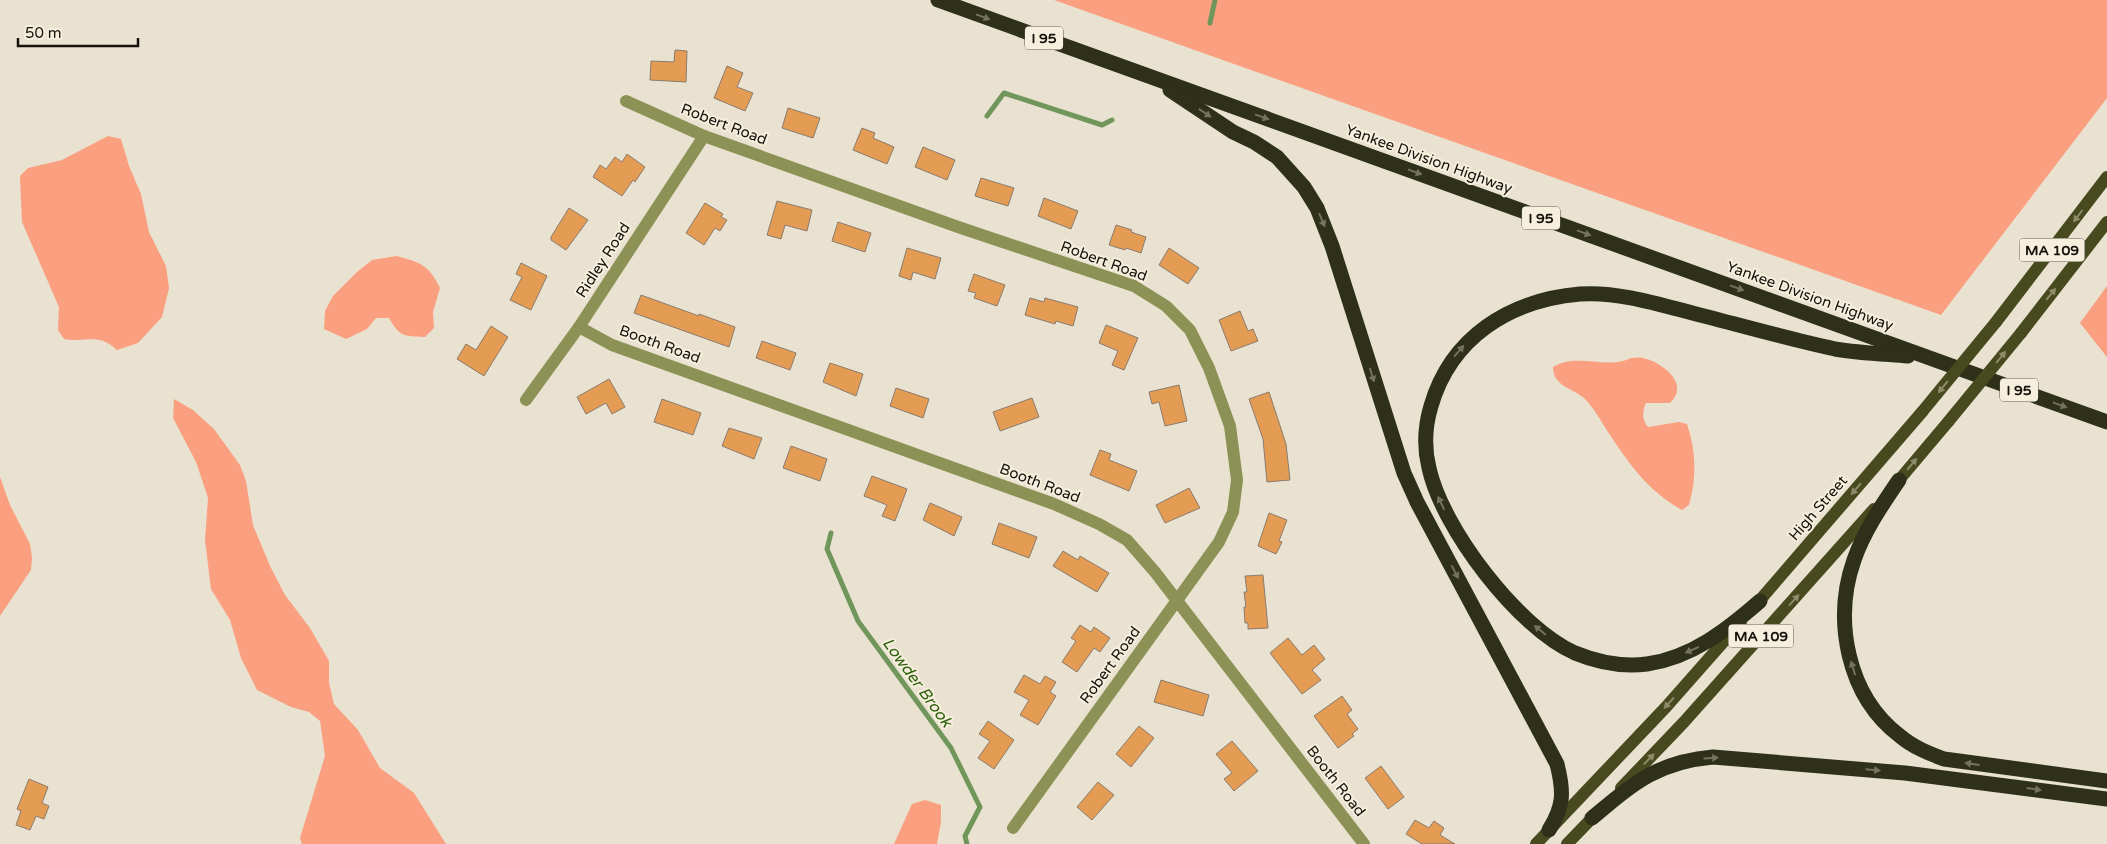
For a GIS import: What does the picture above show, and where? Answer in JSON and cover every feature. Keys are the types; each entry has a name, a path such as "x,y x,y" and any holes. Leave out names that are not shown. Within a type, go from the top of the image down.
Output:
{"highway":[{"name":"Yankee Division Highway","path":"938,0 2107,422"},
{"path":"1150,77 1233,132 1254,142 1277,157 1304,187 1317,208 1332,246 1404,473 1417,502 1558,764 1562,783 1561,803 1559,812 1549,830"},
{"path":"1760,601 1727,629 1700,646 1674,658 1646,664 1616,664 1602,661 1576,653 1541,632 1508,598 1472,556 1454,528 1435,491 1428,466 1426,428 1435,392 1452,359 1470,339 1502,316 1527,305 1552,298 1580,294 1625,297 1837,349 1932,359"},
{"path":"1899,480 1884,501 1859,547 1850,574 1845,600 1844,623 1847,648 1853,672 1877,714 1901,737 1920,749 1944,759 2107,781"},
{"path":"1592,818 1632,785 1655,771 1682,761 1713,757 1905,773 2107,799"}],"main road":[{"name":"High Street","path":"1536,844 1666,706 1760,601 1922,412 1996,322 2107,177"},
{"name":"MA 109","path":"1567,844 1700,704 1840,549 1948,422 2107,222"}],"street":[{"name":"Robert Road","path":"626,101 704,136 961,228 1134,286 1166,306 1190,330 1209,368 1230,426 1237,480 1233,512 1219,542 1013,828"},
{"name":"Ridley Road","path":"526,400 579,327 704,136"},
{"name":"Booth Road","path":"579,327 612,345 1045,501 1090,520 1127,540 1177,600 1364,844"}],"shaded area":[{"path":"1054,0 2107,0 2107,98 1941,315"},
{"path":"108,136 121,139 129,166 141,194 149,232 166,266 169,288 162,317 138,343 117,350 104,341 64,339 58,330 59,307 22,222 20,176 28,168 62,160"},
{"path":"396,256 411,260 428,269 436,280 440,288 433,312 434,328 425,337 407,336 396,329 389,318 376,318 367,329 346,339 324,329 325,311 333,296 372,260"},
{"path":"2107,286 2107,357 2080,323"},
{"path":"1642,358 1658,364 1676,381 1676,396 1670,403 1646,403 1643,416 1648,427 1679,422 1687,424 1694,454 1694,474 1689,505 1682,510 1659,494 1640,476 1588,402 1560,383 1556,378 1553,367 1572,361 1612,362"},
{"path":"174,399 193,410 214,429 240,465 246,481 253,525 270,566 285,595 310,628 329,661 329,683 334,704 358,730 380,768 414,793 446,844 302,844 300,838 325,756 320,721 309,712 291,707 257,690 241,658 230,620 211,589 205,540 208,498 196,462 173,418"},
{"path":"0,477 10,505 30,544 32,558 31,570 0,616"},
{"path":"925,800 941,805 941,822 937,844 894,844 912,804"}],"building":[{"path":"675,50 687,51 686,82 650,80 651,61 674,62"},
{"path":"727,66 743,73 737,87 753,93 745,111 714,98"},
{"path":"788,108 820,118 813,138 782,128"},
{"path":"862,128 875,133 873,138 894,147 887,164 853,150"},
{"path":"923,147 955,160 947,180 915,167"},
{"path":"627,154 645,167 622,196 593,177 600,165 606,169 615,157 622,162"},
{"path":"981,178 1014,188 1008,206 975,196"},
{"path":"1044,198 1078,211 1071,229 1038,216"},
{"path":"777,201 812,210 807,231 785,225 781,239 767,235"},
{"path":"705,203 723,214 721,217 727,220 720,231 715,228 704,245 686,233"},
{"path":"569,208 588,220 566,250 551,240 551,237"},
{"path":"838,222 871,233 865,252 832,241"},
{"path":"1116,225 1146,237 1141,253 1109,245"},
{"path":"907,248 941,258 935,279 913,272 911,280 899,276"},
{"path":"1169,248 1199,268 1188,284 1159,265"},
{"path":"521,263 547,276 531,310 510,300 522,277 516,274"},
{"path":"974,274 1005,285 997,306 974,298 976,293 968,291"},
{"path":"641,295 735,327 729,347 634,313"},
{"path":"1030,298 1044,302 1045,298 1078,307 1073,326 1056,321 1055,324 1025,315"},
{"path":"1240,311 1248,331 1253,329 1258,341 1231,351 1219,320"},
{"path":"1106,325 1138,338 1124,370 1112,365 1118,351 1099,343"},
{"path":"491,326 508,337 484,376 457,359 466,344 476,350"},
{"path":"762,341 796,353 790,370 756,358"},
{"path":"830,363 863,374 856,396 823,382"},
{"path":"609,379 625,407 612,414 606,403 586,414 577,397"},
{"path":"1179,385 1187,421 1165,426 1159,402 1152,404 1149,392"},
{"path":"896,388 929,399 923,418 890,406"},
{"path":"1269,392 1286,444 1290,480 1267,482 1263,439 1249,399"},
{"path":"1032,398 1039,417 1000,431 993,412"},
{"path":"662,399 701,413 693,435 654,422"},
{"path":"729,428 762,438 754,459 722,446"},
{"path":"791,446 827,459 820,481 783,468"},
{"path":"1100,450 1111,454 1109,460 1137,471 1129,491 1090,475"},
{"path":"872,476 907,489 895,521 882,516 887,505 864,496"},
{"path":"1189,488 1200,508 1165,523 1156,505"},
{"path":"930,503 962,517 954,536 923,520"},
{"path":"1269,513 1287,520 1279,541 1282,542 1276,554 1258,546"},
{"path":"999,523 1037,537 1029,558 992,544"},
{"path":"1063,551 1078,560 1080,556 1109,573 1097,592 1053,566"},
{"path":"1263,575 1268,628 1248,629 1248,623 1245,623 1244,607 1246,607 1244,592 1247,592 1245,576"},
{"path":"1080,625 1091,632 1094,627 1110,638 1100,652 1094,648 1077,672 1062,662 1076,641 1071,638"},
{"path":"1288,638 1302,655 1314,645 1325,659 1312,670 1321,680 1302,694 1270,653"},
{"path":"1024,675 1040,684 1045,676 1056,682 1050,692 1056,696 1038,725 1020,715 1029,700 1014,692"},
{"path":"1161,680 1209,695 1203,716 1154,702"},
{"path":"1342,696 1352,710 1347,714 1358,729 1352,734 1354,736 1338,748 1314,716"},
{"path":"988,721 1014,740 994,769 978,758 990,741 979,734"},
{"path":"1139,726 1154,738 1131,767 1116,754"},
{"path":"1232,741 1258,771 1234,791 1224,779 1232,773 1216,754"},
{"path":"1381,766 1404,797 1388,809 1365,778"},
{"path":"29,779 48,787 42,803 49,806 44,819 36,816 30,830 16,825 21,811 17,809"},
{"path":"1098,782 1114,795 1092,820 1077,807"},
{"path":"1415,820 1429,828 1434,821 1444,828 1440,835 1455,844 1422,844 1406,834"}],"waterway":[{"name":"Lowder Brook","path":"1210,23 1215,0"},
{"name":"Lowder Brook","path":"987,116 1004,93 1102,125 1112,120"},
{"name":"Lowder Brook","path":"831,533 827,549 858,621 951,748 980,807 965,836 967,844"}]}
